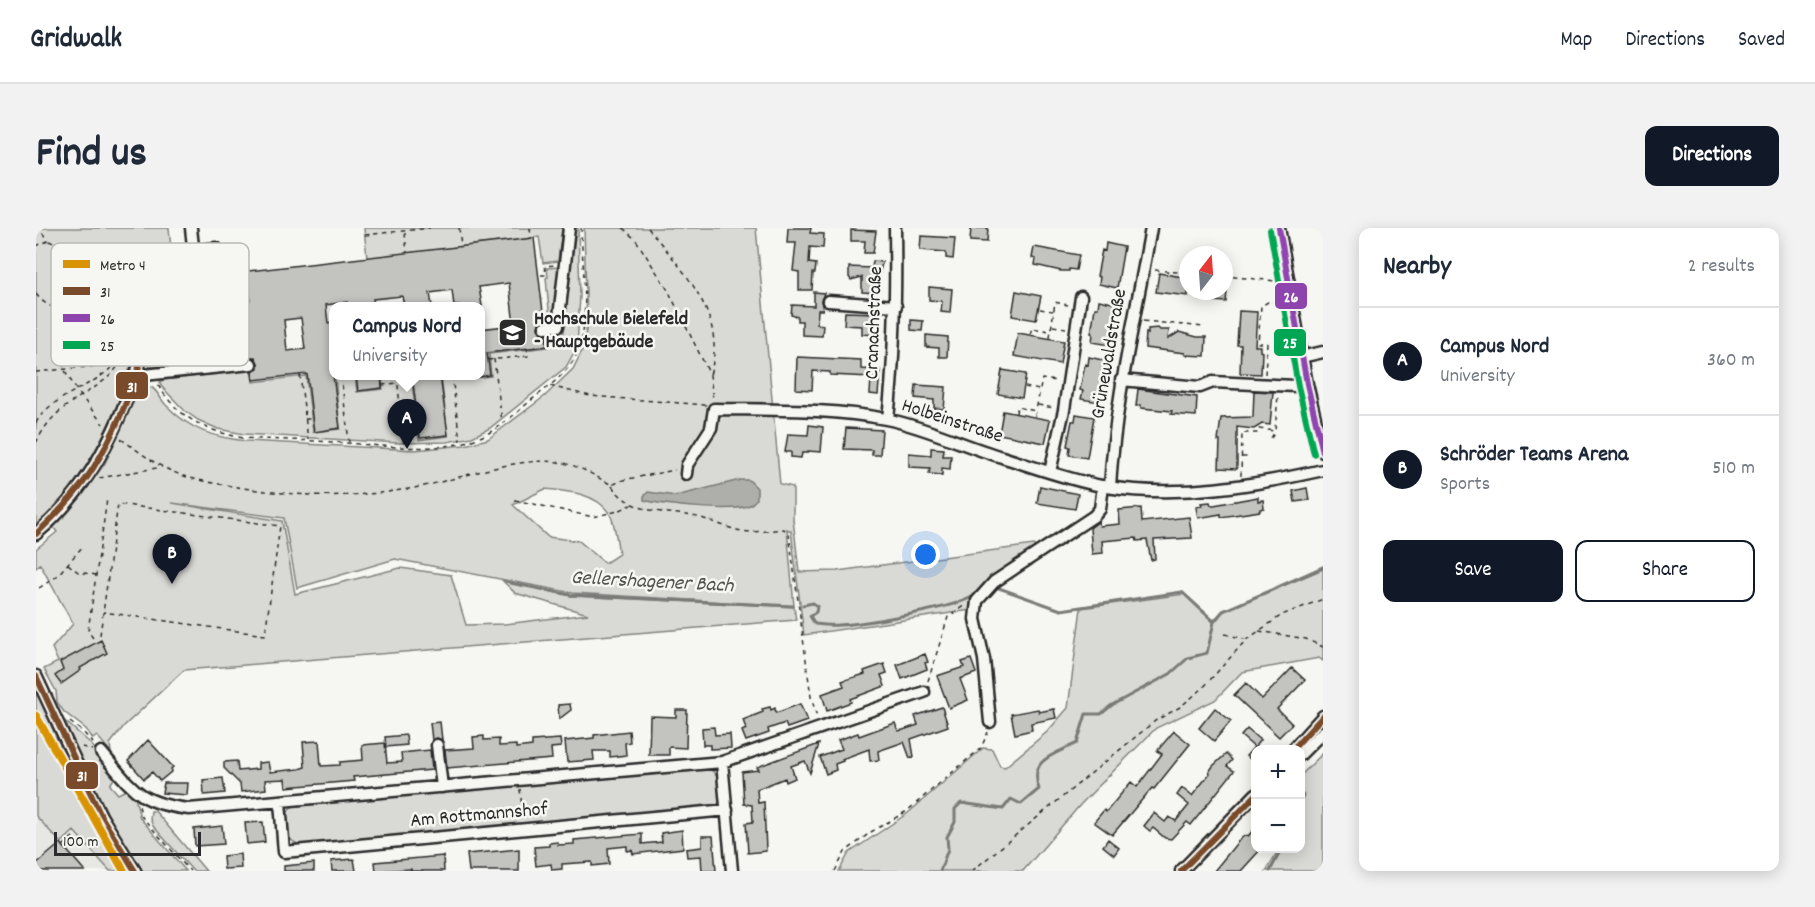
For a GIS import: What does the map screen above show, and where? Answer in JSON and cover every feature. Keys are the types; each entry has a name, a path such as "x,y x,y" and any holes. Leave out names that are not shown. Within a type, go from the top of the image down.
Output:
{"street":[{"path":"191,228 193,243"},
{"path":"545,327 558,326 569,228"},
{"name":"Cranachstraße","path":"888,419 896,306 896,228"},
{"name":"Grünewaldstraße","path":"1106,486 1121,380 1151,228"},
{"path":"1279,228 1291,304 1323,452"},
{"path":"828,301 896,306"},
{"path":"1050,472 1064,410 1081,302"},
{"path":"1302,357 1323,352"},
{"path":"36,534 76,494 100,458 113,433 137,366"},
{"path":"134,376 233,366"},
{"path":"1121,380 1200,387 1214,382 1296,386 1307,384"},
{"path":"686,470 711,428 714,409"},
{"name":"Holbeinstraße","path":"714,409 840,412 888,419 1050,472 1106,486 1186,491 1240,486 1323,470"},
{"path":"990,722 984,659 975,619 977,601 994,582 1094,516 1100,509 1106,486"},
{"path":"36,676 105,824 135,871"},
{"name":"Am Rottmannshof","path":"101,752 122,782 136,792 167,806 189,809 722,762 924,692"},
{"path":"1297,745 1323,716"},
{"path":"1305,750 1323,732"},
{"path":"437,745 442,787"},
{"path":"722,762 732,871"},
{"path":"1181,871 1252,799"},
{"name":"Am Rottmannshof","path":"279,802 284,852 727,810"}],"path":[{"path":"39,228 48,241 53,243"},
{"path":"365,236 430,228"},
{"path":"459,228 461,246"},
{"path":"530,228 531,238"},
{"path":"151,375 163,394 179,411 198,425 243,438 404,447 446,445 478,438 492,431 549,386 566,372 573,362 581,344 584,322 581,228"},
{"path":"623,228 636,240 668,290 710,376 714,409"},
{"path":"648,228 687,276 710,316 715,336 714,361 710,376"},
{"path":"405,231 407,253"},
{"path":"36,246 48,241"},
{"path":"542,276 546,275 545,266"},
{"path":"1143,268 1179,272"},
{"path":"1233,277 1287,282"},
{"path":"36,294 51,307"},
{"path":"1050,337 1055,302 1081,302"},
{"path":"1264,384 1267,343 1258,343 1261,306 1268,302 1291,304"},
{"path":"1040,309 1054,312"},
{"path":"1133,320 1205,327"},
{"path":"1052,325 1076,330"},
{"path":"1030,334 1032,328 1050,331"},
{"path":"488,360 528,356 527,348"},
{"path":"494,359 502,423"},
{"path":"64,366 77,391 95,415 113,433 163,467 182,476 226,485 315,496 372,495 506,466 541,461 571,465 612,485 617,493 632,505 645,510 692,516 722,523 737,530 784,530 789,534 811,697 821,728"},
{"path":"36,372 93,366"},
{"path":"36,423 39,416 49,407 106,373 111,366"},
{"path":"36,443 53,416 100,383 117,366"},
{"path":"300,375 308,441"},
{"path":"1035,416 1042,379 1068,384"},
{"path":"342,380 349,443"},
{"path":"398,380 404,447"},
{"path":"453,380 460,442"},
{"path":"382,385 398,383"},
{"path":"1271,438 1275,431 1279,385"},
{"path":"549,386 590,396 706,405 714,409"},
{"path":"1025,387 1040,390"},
{"path":"1037,405 1064,410"},
{"path":"1017,413 1017,408 1036,411"},
{"path":"305,419 313,419"},
{"path":"403,426 418,424"},
{"path":"1240,486 1242,433 1258,433 1259,429 1275,431"},
{"path":"1242,457 1249,457"},
{"path":"94,481 99,478 163,467"},
{"path":"612,485 623,480 686,470"},
{"path":"93,638 88,631 107,499"},
{"path":"515,500 593,516 618,511 632,505"},
{"path":"100,635 103,612 118,504 280,526 265,635 103,612"},
{"path":"39,588 55,578 84,544"},
{"path":"68,563 78,572 97,575"},
{"path":"972,871 1155,722 1180,707 1202,689 1246,640 1282,615 1323,599"},
{"path":"924,692 948,617 961,607 977,601"},
{"path":"1259,631 1306,639 1323,647"},
{"path":"1225,634 1246,640"},
{"path":"69,721 83,732 101,752"},
{"path":"835,871 845,852 871,832 907,811 981,747 990,722"},
{"path":"66,743 101,752"},
{"path":"518,780 524,830"},
{"path":"136,792 142,817 190,871"},
{"path":"1057,801 1060,804"},
{"path":"63,846 74,836"}],"shaded area":[{"path":"36,228 169,228 170,243 51,243 51,366 131,366 109,426 87,468 73,489 36,527"},
{"path":"364,228 562,228 558,261 543,263 539,237 367,258"},
{"path":"573,228 578,228 580,295 577,347 566,367 490,428 472,437 447,442 399,443 244,434 218,429 198,420 185,411 161,386 160,382 251,370 253,382 306,376 313,432 340,429 335,380 356,380 357,392 383,389 382,380 412,380 419,440 448,436 441,380 485,380 485,377 491,376 489,354 548,347 547,333 564,332"},
{"path":"584,228 756,228 780,484 793,487 793,519 799,572 837,571 1034,545 1037,556 995,587 971,610 804,635 791,531 787,529 794,606 573,593 395,559 297,588 284,518 172,503 282,521 295,594 400,568 451,575 466,625 505,624 588,614 515,593 503,581 571,596 794,607 796,620 184,670 124,726 110,744 111,752 97,736 93,739 86,729 64,712 57,702 56,691 44,669 58,662 52,648 73,624 40,564 36,568 36,549 57,532 53,527 81,497 105,463 135,399 151,387 184,421 202,431 234,439 415,450 465,445 488,439 545,396 573,369 582,351 587,326","holes":["545,489 580,494 603,506 613,521 619,554 605,563 579,541 548,537 513,505"]},
{"path":"560,267 555,320 550,320 547,268"},
{"path":"740,480 749,480 757,488 757,499 750,505 729,508 698,507 644,500 648,492 676,496"},
{"path":"1323,566 1323,661 1319,658 1242,672 1215,700 1156,728 1081,804 1023,871 839,871 849,853 908,813 983,748 992,749 1000,766 1005,767 1047,732 1068,708 1081,608 1185,594 1214,620 1222,611"},
{"path":"36,688 77,782 128,871 110,871 74,831 61,843 36,816"},
{"path":"59,716 89,742 113,770 116,775 110,785 118,794 128,789 135,797 140,818 186,871 143,871 123,842"},
{"path":"36,734 113,871 36,871"},
{"path":"1323,751 1323,871 1266,871 1277,853 1305,853 1305,771"},
{"path":"708,768 717,777 722,789 720,801 709,809 300,845 290,839 286,829 289,810 305,803"},
{"path":"151,811 155,811 206,871 193,871 153,826 150,819"}],"building":[{"path":"788,228 811,228 810,233 824,234 823,248 810,247 809,263 816,264 812,290 799,290 799,272 793,271 796,243 787,243"},
{"path":"971,228 988,228 987,242 970,241"},
{"path":"851,230 876,231 873,253 864,253 865,241 851,241"},
{"path":"921,236 955,238 953,259 946,258 946,252 920,250"},
{"name":"Hochschule Bielefeld - Hauptgebäude","path":"534,238 544,320 539,323 538,328 541,333 546,334 547,346 487,353 490,375 485,376 485,328 514,325 509,283 479,287 481,302 454,302 452,290 430,293 431,302 403,302 402,296 373,299 373,302 329,302 329,305 326,305 329,323 329,380 334,380 340,428 314,432 307,374 253,380 252,371 258,368 258,363 255,357 250,357 249,349 249,271","holes":["301,318 305,349 287,351 284,320"]},
{"path":"1106,243 1124,247 1117,288 1099,284 1100,277 1097,276 1102,250 1105,251"},
{"path":"1034,247 1079,255 1076,270 1061,271 1035,265 1036,259 1032,258"},
{"path":"873,261 882,262 879,278 876,277 876,293 862,292 862,277 851,280 849,267 872,268"},
{"path":"1159,273 1179,276 1179,295 1156,292"},
{"path":"929,287 952,289 950,313 941,312 942,301 929,300"},
{"path":"1016,291 1041,296 1036,320 1012,316"},
{"path":"814,292 824,293 821,301 823,310 818,310 817,324 823,325 822,336 802,335 802,321 798,321 798,317 791,315 792,305 814,306"},
{"path":"1099,300 1117,304 1110,345 1092,342 1095,308 1098,308"},
{"path":"1199,300 1226,300 1226,302"},
{"path":"1239,311 1257,312 1255,346 1260,346 1262,352 1261,374 1240,373 1241,345 1237,345"},
{"path":"845,312 875,313 874,335 862,334 862,326 844,325"},
{"path":"911,320 923,321 922,331 911,330"},
{"path":"1148,329 1169,330 1168,339 1179,332 1206,337 1205,356 1145,348"},
{"path":"1018,333 1064,341 1060,364 1014,356"},
{"path":"926,335 948,337 947,357 939,357 939,348 926,347"},
{"path":"797,357 861,360 861,369 880,370 878,395 870,394 871,377 830,375 830,372 813,371 812,390 796,389"},
{"path":"1089,357 1107,361 1099,402 1081,399 1083,391 1080,390 1085,364 1088,365"},
{"path":"1002,370 1026,374 1022,398 998,394"},
{"path":"357,380 381,380 382,388 358,391"},
{"path":"413,380 441,380 448,435 420,438"},
{"path":"916,385 946,387 944,409 934,408 934,400 915,398"},
{"path":"1138,389 1197,397 1196,416 1171,414 1172,411 1136,406"},
{"path":"1254,391 1273,392 1270,425 1262,424 1254,429 1237,427 1237,469 1219,468 1220,441 1218,441 1221,418 1253,417"},
{"path":"1003,411 1050,420 1045,443 999,434"},
{"path":"1076,414 1094,417 1087,458 1069,455 1070,447 1067,446 1072,421 1075,421"},
{"path":"809,425 823,427 821,452 808,451 808,453 802,453 801,458 791,457 791,452 785,452 788,434 808,435"},
{"path":"846,428 882,430 880,455 872,455 872,450 844,449"},
{"path":"931,448 944,449 943,456 951,456 950,469 942,468 942,475 929,474 930,468 909,467 909,453 931,455"},
{"path":"1040,486 1078,494 1075,509 1037,503"},
{"path":"1307,488 1309,500 1295,502 1293,491"},
{"path":"1258,497 1258,501 1263,500 1264,508 1260,511 1198,518 1196,507 1202,506 1201,503 1210,502 1214,505"},
{"path":"1141,508 1142,522 1189,517 1192,538 1154,540 1155,559 1151,560 1147,540 1137,541 1136,538 1102,541 1103,553 1092,554 1090,528 1098,522 1100,526 1120,524 1119,510"},
{"path":"101,640 107,653 80,668 81,670 61,684 55,676 63,670 60,662"},
{"path":"925,654 928,662 925,663 927,669 902,679 897,665"},
{"path":"971,659 976,673 960,679 968,700 949,708 937,676 964,667 962,662"},
{"path":"884,664 887,673 881,675 885,686 850,699 851,702 827,711 822,694 844,686 842,681 865,674 864,671"},
{"path":"1292,668 1305,680 1277,709 1292,724 1279,737 1234,695 1246,683 1262,699"},
{"path":"570,704 571,710 559,719 558,705"},
{"path":"800,704 807,721 787,728 785,723 768,729 769,733 746,741 742,731 746,729 743,720 763,712 762,709 775,708 776,713"},
{"path":"942,707 948,726 911,739 914,757 910,758 904,742 878,751 879,760 870,761 869,749 842,759 843,761 835,764 836,770 826,774 820,757 842,749 838,740 858,733 859,736 895,723 898,731 903,730 918,725 915,716"},
{"path":"1215,708 1231,721 1214,741 1199,728"},
{"path":"1038,709 1039,712 1054,709 1056,718 1031,723 1032,730 1015,734 1011,714"},
{"path":"676,710 687,710 686,748 669,747 669,755 649,755 650,716 676,717"},
{"path":"440,722 442,740 437,738 432,740 430,723"},
{"path":"714,727 715,735 730,734 731,748 710,749 710,745 703,745 702,728"},
{"path":"1247,729 1260,740 1256,745 1252,745 1241,736"},
{"path":"629,731 630,742 625,743 626,755 610,757 610,751 593,751 594,760 567,762 565,741"},
{"path":"1174,731 1190,744 1154,789 1152,788 1112,835 1094,822 1104,810 1106,812 1131,782 1137,787 1162,754 1157,751"},
{"path":"406,735 407,745 386,747 385,737"},
{"path":"484,736 484,740 499,739 499,746 516,745 516,748 532,746 532,741 560,739 561,747 551,748 552,759 447,768 445,750 474,748 473,737"},
{"path":"148,740 173,767 172,771 160,781 152,772 144,779 128,761"},
{"path":"319,741 321,766 363,760 362,745 385,743 387,763 402,762 401,753 430,750 432,770 353,777 354,781 286,787 285,779 265,780 266,789 241,792 240,784 224,768 224,762 237,761 238,771 258,769 258,763 268,762 270,772 299,769 305,767 303,742"},
{"path":"819,744 810,773 805,761 791,766 795,778 786,782 785,778 757,789 758,803 764,802 766,851 748,853 746,823 753,822 752,805 744,804 742,772 759,770 757,767"},
{"path":"1251,750 1251,760 1246,756"},
{"path":"1226,754 1232,760 1227,766 1234,771 1191,825 1187,822 1171,839 1165,838 1153,828 1150,831 1144,826 1154,813 1165,822 1169,817 1176,821 1189,805 1177,795 1182,788 1192,796 1213,766"},
{"path":"223,778 225,793 204,795 203,780"},
{"path":"164,783 188,783 187,795 162,793"},
{"path":"263,822 265,842 247,844 245,823"},
{"path":"222,826 224,844 195,846 194,829"},
{"path":"682,830 683,848 633,854 632,850 627,851 627,846 608,848 609,864 592,866 592,862 562,864 562,869 552,870 551,864 536,866 534,847 549,846 549,843 574,844 574,840 642,834 642,844 662,842 661,833"},
{"path":"1251,833 1251,853 1257,853 1241,871 1214,871 1240,839"},
{"path":"702,836 713,836 716,871 702,871 701,856 687,857 686,849 702,847"},
{"path":"1108,839 1119,848 1114,855 1103,846"},
{"path":"61,843 85,871 36,871 36,864"},
{"path":"519,849 519,871 469,871 467,854"},
{"path":"240,854 241,868 224,869 223,856"},
{"path":"443,856 444,871 411,871 411,869 376,871 375,862"},
{"path":"354,859 356,871 332,871 331,861"},
{"path":"314,863 314,871 284,871 284,866"}],"waterway":[{"name":"Gellershagener Bach","path":"996,587 1061,610 1182,592 1214,622 1223,611 1323,568"},
{"name":"Gellershagener Bach","path":"510,583 571,595 793,606"},
{"name":"Gellershagener Bach","path":"803,605 813,603 817,606 816,612 810,616 815,624 836,625 933,609 968,599 976,594"},
{"path":"940,871 948,849 947,837 955,822 955,809 961,803 1003,809 1011,799 1021,804 1039,789 1037,771 1040,764 1052,755 1077,743 1086,714 1101,714 1112,705 1170,674 1188,658 1207,653 1214,622"},
{"path":"1270,871 1279,853"}],"metro line":[{"name":"4","path":"36,716 124,871"}],"transit line":[{"name":"26","path":"1279,228 1307,384 1323,452"},
{"name":"25","path":"1270,230 1298,386 1314,454"},
{"name":"31","path":"36,534 64,506 88,476 116,426 139,366"},
{"name":"31","path":"36,676 101,816 135,871"},
{"name":"31","path":"1297,745 1323,716"},
{"name":"31","path":"1181,871 1252,799"}],"place":[{"name":"Hochschule Bielefeld - Hauptgebäude","path":"513,332"},
{"name":"Campus Nord","path":"407,449"},
{"name":"Schröder Teams Arena","path":"172,584"}]}
